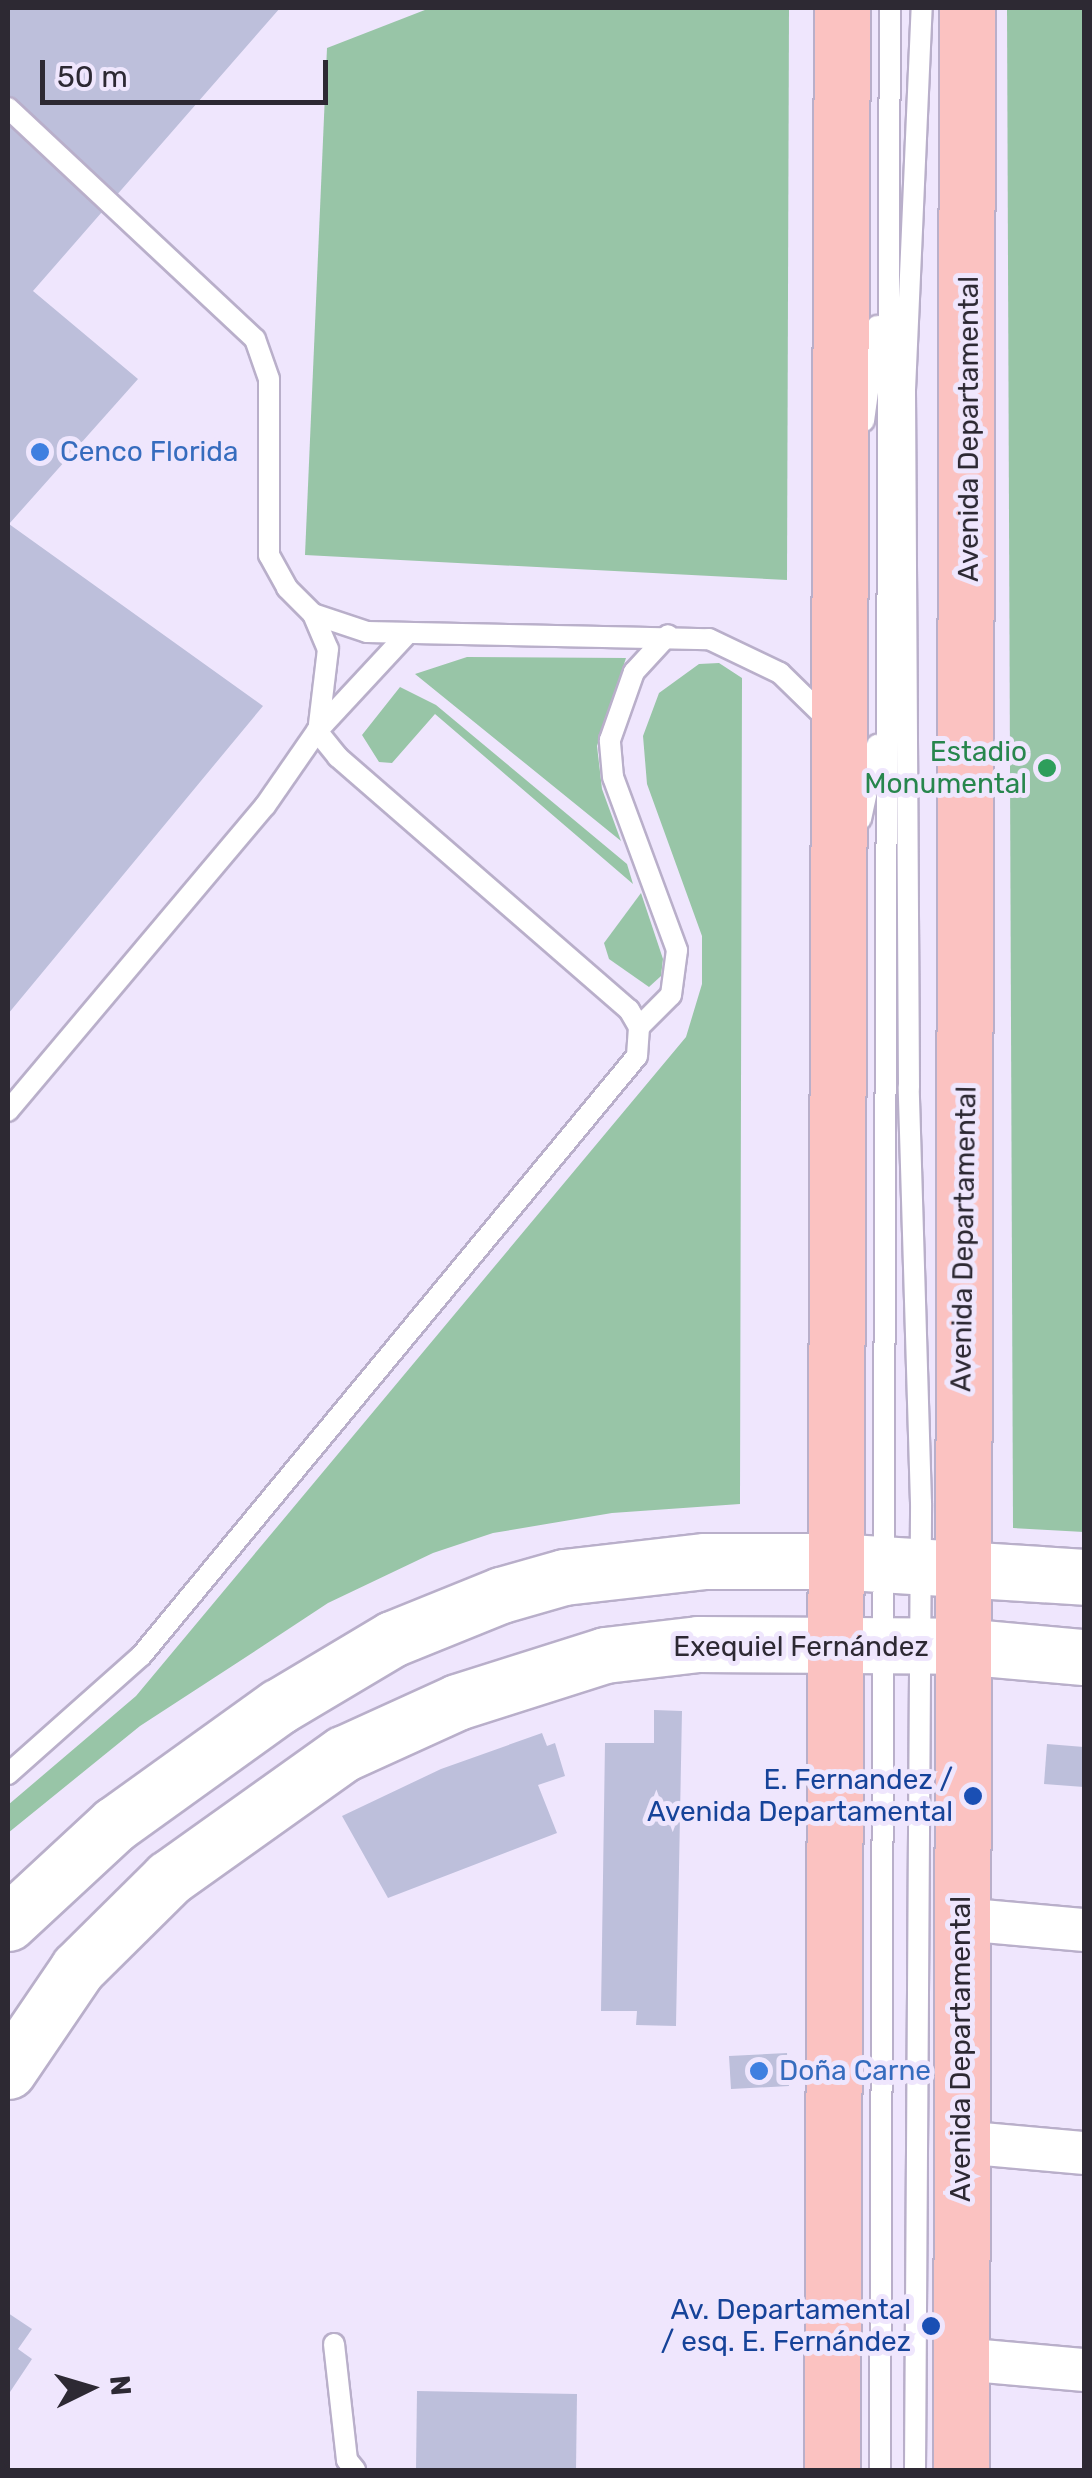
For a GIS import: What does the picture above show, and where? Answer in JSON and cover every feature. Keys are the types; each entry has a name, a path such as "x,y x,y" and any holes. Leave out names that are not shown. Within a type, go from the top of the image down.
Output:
{"main road":[{"name":"Avenida Departamental","path":"842,8 837,928 900,1565 899,1645 961,1920 961,2470"},
{"name":"Avenida Departamental","path":"832,2470 899,1645 900,1565 970,586 967,8"},
{"path":"8,1924 160,1790 346,1664 440,1616 564,1577 630,1567 900,1565 1084,1576"},
{"name":"Exequiel Fernández","path":"8,2071 78,1968 129,1914 210,1844 343,1754 457,1702 606,1656 698,1644 899,1645 1084,1657"}],"street":[{"path":"961,1920 1084,1930"},
{"path":"961,2142 1084,2153"},
{"path":"961,2360 1084,2370"}],"lane":[{"path":"890,8 886,704 900,1565"},
{"path":"900,1565 905,410 922,8"},
{"path":"8,108 255,339 270,380 269,555 287,588 313,614 326,640 330,678 317,731"},
{"path":"839,619 888,240"},
{"path":"313,614 342,627 407,634 668,635 709,639 749,655 788,680 838,731"},
{"path":"8,1111 265,806 317,731 407,634"},
{"path":"8,1774 114,1683 202,1585 632,1064 639,1027 670,996 677,950 614,777 610,740 634,672 668,635"},
{"path":"837,928 886,704"},
{"path":"317,731 338,757 622,1004 639,1027"},
{"path":"880,2470 899,1645"},
{"path":"899,1645 916,2470"},
{"path":"334,2344 347,2460 355,2470"}],"green space":[{"path":"430,8 789,8 787,580 305,555 327,48"},
{"name":"Estadio Monumental","path":"1007,8 1084,8 1084,1532 1013,1528"},
{"path":"467,657 626,658 597,746 602,789 621,841 415,674"},
{"path":"719,663 742,678 740,1504 612,1513 493,1533 433,1553 328,1603 140,1726 8,1833 8,1805 136,1696 686,1037 702,984 702,936 647,784 643,736 659,693 699,664"},
{"path":"400,687 436,705 627,864 633,884 435,714 392,763 379,762 362,735"},
{"path":"641,893 663,959 661,976 649,987 609,959 604,943"}],"building":[{"name":"Cenco Florida","path":"8,8 280,8 33,291 138,379 9,524 263,706 8,1014"},
{"path":"654,1710 682,1711 676,2026 636,2025 637,2011 601,2011 605,1743 654,1743"},
{"path":"542,1733 547,1746 555,1743 565,1776 538,1785 557,1833 388,1898 342,1816 441,1769"},
{"path":"1047,1744 1084,1747 1084,1787 1044,1784"},
{"name":"Doña Carne","path":"787,2053 789,2086 731,2089 729,2056"},
{"path":"8,2313 32,2329 18,2349 32,2359 8,2395"},
{"path":"417,2391 577,2394 576,2470 416,2470"}],"place":[{"name":"Cenco Florida","path":"40,452"},
{"name":"Estadio Monumental","path":"1047,768"},
{"name":"E. Fernandez / Avenida Departamental","path":"973,1796"},
{"name":"Doña Carne","path":"759,2071"},
{"name":"Av. Departamental / esq. E. Fernández","path":"931,2326"}]}
